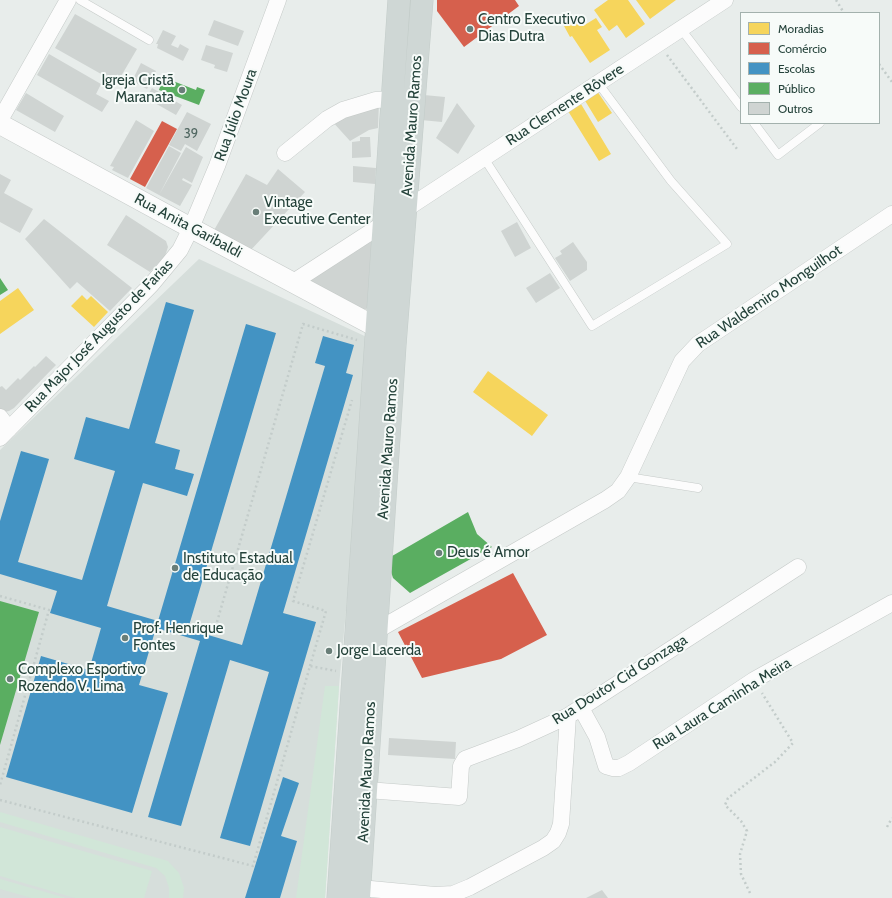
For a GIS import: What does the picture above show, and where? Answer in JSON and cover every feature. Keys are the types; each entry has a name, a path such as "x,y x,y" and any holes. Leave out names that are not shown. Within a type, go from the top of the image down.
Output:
{"main road":[{"name":"Avenida Mauro Ramos","path":"338,898 378,332 383,224 399,0"},
{"name":"Avenida Mauro Ramos","path":"359,893 367,790 376,631 378,332 406,209 422,0"}],"street":[{"path":"0,120 68,0"},
{"name":"Rua Júlio Moura","path":"191,228 217,166 278,0"},
{"name":"Rua Clemente Rôvere","path":"406,209 725,0"},
{"path":"285,153 327,119 343,110 376,100 392,99"},
{"name":"Rua Anita Garibaldi","path":"0,124 292,283 378,332"},
{"name":"Rua Waldemiro Monguilhot","path":"376,631 605,500 618,490 628,477 682,361 698,344 892,214"},
{"path":"292,283 383,224"},
{"name":"Rua Major José Augusto de Farias","path":"3,428 151,285 180,250 191,228"},
{"name":"Rua Doutor Cid Gonzaga","path":"367,790 459,797 461,766 465,759 518,739 574,712 798,567"},
{"name":"Rua Laura Caminha Meira","path":"574,712 597,737 606,766 619,768 629,763 754,680 892,604"},
{"path":"359,893 454,894 543,848 552,841 558,833 561,824 574,712"}],"lane":[{"path":"80,0 149,40"},
{"path":"681,29 740,106"},
{"path":"484,158 592,326 727,244 672,181 598,83"},
{"path":"755,124 778,155 819,124"},
{"path":"628,477 698,488"}],"path":[{"path":"836,0 843,12"},
{"path":"667,55 737,149"},
{"path":"880,65 892,82"},
{"path":"217,622 303,324 378,332"},
{"path":"0,800 253,866 326,611 292,601 353,396"},
{"path":"0,596 49,610 0,785"},
{"path":"310,666 353,674"},
{"path":"750,893 741,874 740,854 747,831 741,821 726,805 728,798 775,762 793,743 754,680"},
{"path":"887,827 892,818"}],"shaded area":[{"name":"Instituto Estadual de Educação","path":"199,259 371,339 339,686 325,898 0,898 0,450"}],"green space":[{"path":"325,686 339,686 325,898 296,898"},
{"path":"0,812 168,861 179,873 184,888 183,898 169,898 169,888 165,876 156,868 0,822"},
{"path":"0,827 152,871 144,898 75,898 0,876"},
{"path":"0,879 66,898 32,898 0,889"}],"building: Moradias":[{"path":"608,0 628,0 645,24 626,38 617,25 609,31 594,10"},
{"path":"636,0 676,0 650,19"},
{"path":"577,17 583,26 596,18 602,27 597,30 610,50 590,63 572,36 570,37 564,26"},
{"path":"597,91 612,113 598,122 584,99"},
{"path":"581,104 611,154 599,161 568,111"},
{"path":"18,288 34,310 0,334 0,301"},
{"path":"82,295 87,300 91,296 108,312 94,327 71,306"},
{"path":"488,371 548,415 532,436 473,392"}],"building: Comércio":[{"name":"Centro Executivo Dias Dutra","path":"437,0 515,0 519,6 464,47 437,11"},
{"path":"162,121 177,129 145,187 130,179"},
{"path":"513,573 547,635 501,659 422,678 398,632"}],"building: Escolas":[{"path":"166,302 194,310 155,443 180,450 175,469 194,474 187,496 143,483 107,606 158,621 246,324 276,333 188,629 242,645 325,366 315,363 323,336 354,345 346,373 353,375 283,613 316,622 250,846 220,838 269,672 230,660 181,826 148,817 200,641 156,628 139,685 168,693 132,813 6,777 41,656 89,670 101,628 50,613 57,591 0,574 0,521 21,451 49,459 18,562 82,580 115,471 74,459 86,417 129,429"},
{"path":"283,777 299,783 281,836 297,841 280,898 245,898"}],"building: Público":[{"name":"Igreja Cristã Maranata","path":"164,75 174,79 173,81 196,90 197,87 205,90 199,105 159,90"},
{"path":"0,278 8,290 0,295"},
{"name":"Deus é Amor","path":"468,512 477,534 492,547 410,593 393,578 387,559"},
{"name":"Complexo Esportivo Rozendo V. Lima","path":"0,601 39,612 0,745"}],"building: Outros":[{"path":"75,14 137,49 117,83 55,48"},
{"path":"214,20 244,31 238,46 208,35"},
{"path":"163,30 176,36 171,45 178,48 180,44 189,49 183,61 157,48 158,44 156,44"},
{"path":"206,45 233,53 227,72 214,68 215,65 201,60"},
{"path":"49,54 101,84 96,94 109,101 102,112 37,75"},
{"path":"141,63 156,71 147,89 132,81"},
{"path":"152,88 182,105 176,115 146,98"},
{"path":"26,93 64,116 55,132 16,110"},
{"path":"424,95 445,97 442,122 421,120"},
{"path":"379,102 378,128 369,130 350,141 331,120"},
{"path":"457,103 475,126 458,154 436,138"},
{"path":"187,112 211,124 197,151 185,144 181,151 169,145"},
{"path":"136,120 154,131 128,178 112,170 114,167 110,166"},
{"path":"360,137 370,137 371,157 352,158 352,142 360,141"},
{"path":"169,146 181,153 159,195 146,188"},
{"path":"186,147 203,157 192,183 183,178 182,180 192,185 180,206 159,195"},
{"path":"353,166 376,168 375,184 353,182"},
{"name":"Vintage Executive Center","path":"278,169 305,192 249,252 213,232 246,174 267,185"},
{"path":"0,174 11,180 4,193 33,209 20,233 0,222"},
{"path":"126,215 166,241 168,247 165,256 150,272 107,245"},
{"path":"44,219 132,288 110,311 77,282 70,289 25,239"},
{"path":"517,222 531,248 515,257 501,231"},
{"path":"377,234 372,303 366,309 358,309 305,282"},
{"path":"573,242 587,262 587,270 570,281 555,258 562,254 560,251"},
{"path":"550,273 560,288 536,303 526,288"},
{"path":"46,356 56,365 14,408 4,412 0,410 0,387 2,386 6,390 18,378 20,380"},
{"path":"389,738 456,742 455,759 388,755"},
{"path":"602,890 608,898 586,898"}],"place":[{"name":"Centro Executivo Dias Dutra","path":"470,29"},
{"name":"Igreja Cristã Maranata","path":"182,90"},
{"name":"Vintage Executive Center","path":"256,212"},
{"name":"Deus é Amor","path":"439,553"},
{"name":"Instituto Estadual de Educação","path":"175,568"},
{"name":"Prof. Henrique Fontes","path":"125,638"},
{"name":"Jorge Lacerda","path":"329,651"},
{"name":"Complexo Esportivo Rozendo V. Lima","path":"10,679"}]}
